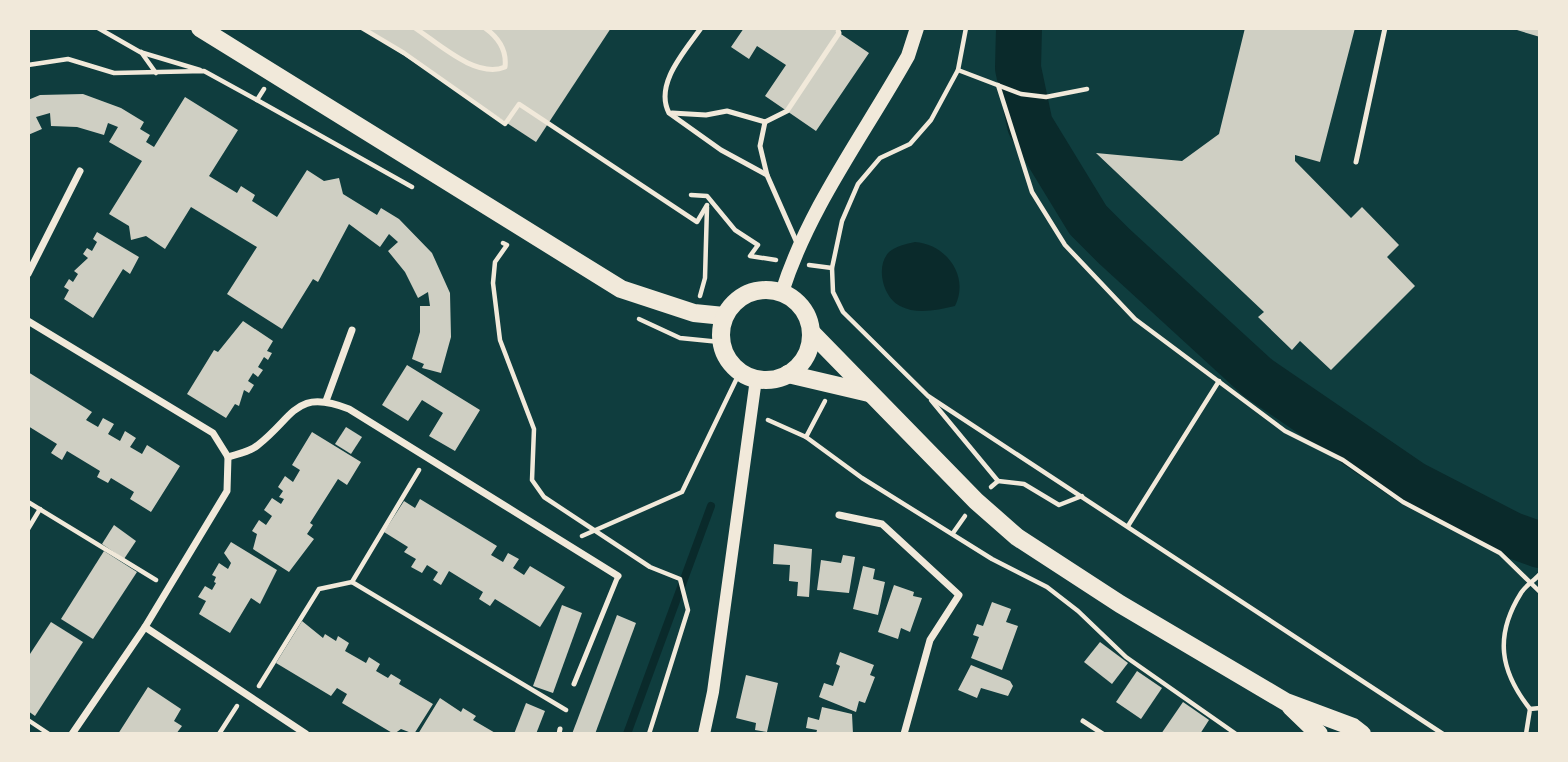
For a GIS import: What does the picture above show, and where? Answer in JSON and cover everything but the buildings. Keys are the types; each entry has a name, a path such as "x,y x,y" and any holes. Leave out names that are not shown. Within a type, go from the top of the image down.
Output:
{"main road":[{"path":"200,28 621,289 694,313 724,316"},
{"path":"782,292 791,262 812,218 908,56 917,28"},
{"path":"765,289 782,292 796,302 807,316 811,332 808,349 800,364 788,374 773,380 748,376 727,359 720,342 724,316 734,302 748,293 765,289"},
{"path":"811,332 976,501 1017,537 1120,604 1286,702 1353,727 1362,734"},
{"path":"788,374 869,393"},
{"path":"1286,702 1319,734"}],"street":[{"path":"28,274 80,171"},
{"path":"28,320 214,433 228,457 227,491 145,627 72,734"},
{"path":"326,401 352,330"},
{"path":"704,734 713,692 753,419 748,376"},
{"path":"228,457 256,447 297,406 310,400 326,401 349,409 618,576"},
{"path":"839,515 882,524 959,595 930,639 904,734"},
{"path":"145,627 306,734"}],"lane":[{"path":"415,28 468,62 496,71 505,67 507,55 495,35 485,28"},
{"path":"701,28 664,87 664,103 668,113 721,150 767,175"},
{"path":"668,113 706,115 727,111 765,122 787,111 839,33 837,28"},
{"path":"1356,162 1385,28"},
{"path":"765,122 760,146 767,175 799,248"},
{"path":"574,684 618,576"},
{"path":"1083,721 1103,734"}],"path":[{"path":"98,28 140,51 204,71 415,189"},
{"path":"362,28 404,53 505,124 519,104 697,222 707,205"},
{"path":"966,28 958,70 931,120 910,144 880,158 858,184 842,222 832,268 833,292 843,312 928,396 1443,734"},
{"path":"140,51 156,73"},
{"path":"28,65 68,59 114,72 204,71"},
{"path":"958,70 1006,90 1046,97 1087,89"},
{"path":"257,100 274,74"},
{"path":"998,85 1032,192 1065,245 1135,319 1285,431 1343,460 1403,502 1500,553 1540,592"},
{"path":"691,195 707,196 735,230 758,245 750,256 832,268"},
{"path":"694,313 705,278 707,196"},
{"path":"495,238 507,245 495,262 493,283 500,340 534,429 532,480 544,497 594,531 650,567 680,579 688,610 649,734"},
{"path":"565,543 682,492 748,376"},
{"path":"1128,526 1219,381"},
{"path":"753,419 774,421 806,438 862,478 992,559 1047,587 1126,657 1236,734"},
{"path":"352,582 427,457"},
{"path":"998,481 1024,484 1059,505 1082,495"},
{"path":"28,502 169,588"},
{"path":"28,529 40,509"},
{"path":"1526,734 1530,709 1515,690 1502,645 1509,618 1522,590 1540,574"},
{"path":"252,698 319,589 352,582 566,710"},
{"path":"560,732 574,684"},
{"path":"219,734 244,693"},
{"path":"1530,709 1540,708"},
{"path":"28,720 49,734"}],"water":[{"path":"915,242 936,249 952,264 959,284 955,306 927,311 913,310 900,306 889,296 882,273 885,258 895,248"}],"waterway":[{"path":"1019,28 1018,68 1030,125 1088,220 1114,246 1258,378 1413,484 1512,535 1540,545"},
{"path":"627,734 711,506"}]}
